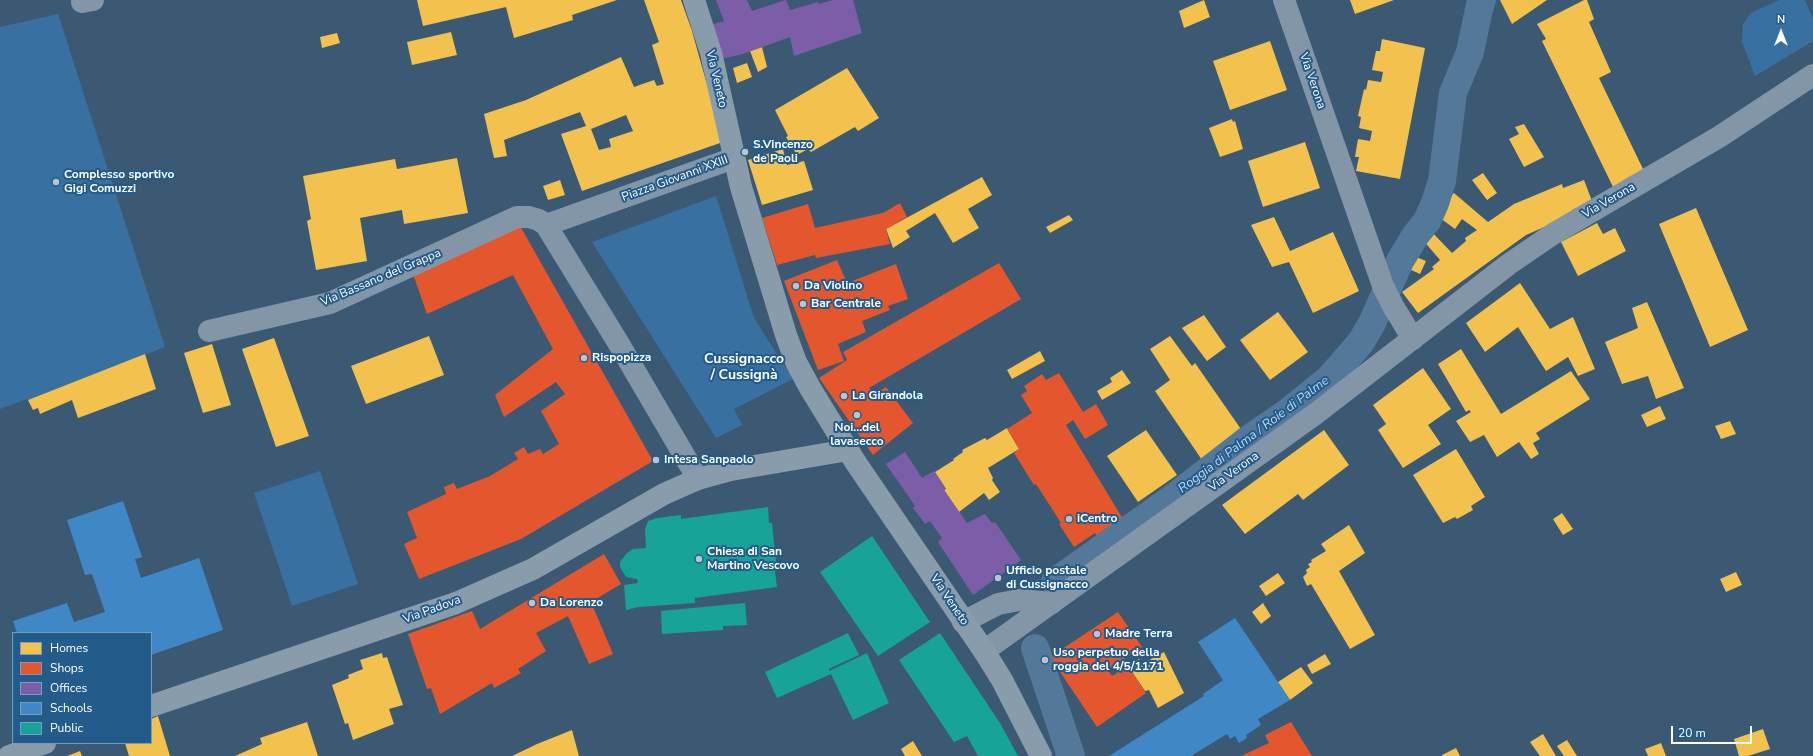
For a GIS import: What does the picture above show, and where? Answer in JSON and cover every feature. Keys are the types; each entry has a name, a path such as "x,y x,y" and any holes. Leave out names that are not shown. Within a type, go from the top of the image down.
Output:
{"street":[{"name":"Via Veneto","path":"694,0 711,53 734,158"},
{"name":"Via Verona","path":"1284,0 1383,286 1393,306 1414,339"},
{"name":"Via Verona","path":"984,651 1314,415 1510,264 1553,234 1719,137 1813,75"},
{"name":"Piazza Giovanni XXIII","path":"546,225 734,158 772,290 796,362 848,450"},
{"name":"Via Bassano del Grappa","path":"209,331 330,303 517,217 529,216 546,225"},
{"path":"546,225 619,344 698,479 731,470 848,450"},
{"name":"Via Veneto","path":"848,450 984,651 1002,680 1041,756"},
{"name":"Via Padova","path":"152,706 456,603 533,569 664,494 698,479"},
{"path":"963,622 998,604 1019,600 1052,603"},
{"path":"9,756 43,744"}],"shaded area":[{"path":"1779,0 1805,0 1813,19 1813,41 1755,76 1742,42 1743,24 1751,13"},
{"name":"Complesso sportivo Gigi Comuzzi","path":"58,14 165,347 28,400 27,399 0,409 0,27"},
{"path":"716,196 754,318 793,379 734,409 742,425 716,438 592,242"},
{"path":"320,471 358,584 292,606 254,493"}],"building: Homes":[{"path":"417,0 617,0 572,15 573,20 514,38 506,7 423,26"},
{"path":"644,0 681,0 692,31 723,142 582,191 561,134 586,126 580,112 504,140 507,156 494,158 484,114 526,100 621,57 634,87 654,80 657,86 664,84 652,45 659,42","holes":["626,115 633,131 609,139 611,147 599,150 591,129"]},
{"path":"1204,0 1210,17 1184,28 1179,11"},
{"path":"1350,0 1394,0 1355,14"},
{"path":"1500,0 1547,0 1512,24"},
{"path":"1584,0 1587,0 1594,19 1589,22 1611,72 1599,78 1644,171 1614,189 1542,41 1546,39 1537,24"},
{"path":"451,32 457,55 412,65 407,42"},
{"path":"337,33 340,43 322,48 320,37"},
{"path":"1382,39 1425,48 1400,179 1356,171 1359,157 1355,157 1358,139 1370,141 1372,131 1359,128 1361,117 1358,116 1364,89 1366,90 1368,80 1381,82 1383,72 1372,70 1376,51 1380,51"},
{"path":"1270,41 1287,90 1230,110 1213,61"},
{"path":"762,47 767,67 758,72 750,51"},
{"path":"747,63 752,77 737,83 733,68"},
{"path":"847,68 879,118 858,131 855,127 811,152 808,149 797,155 786,137 788,136 775,110"},
{"path":"1232,119 1233,122 1235,121 1243,149 1220,157 1209,128"},
{"path":"1524,124 1544,157 1524,167 1509,139 1519,134 1515,127"},
{"path":"1305,142 1320,188 1263,207 1248,161"},
{"path":"783,149 787,165 804,161 813,190 762,205 748,160"},
{"path":"457,158 468,213 404,224 402,210 360,218 367,261 316,270 307,221 311,219 303,176 395,159 397,169"},
{"path":"1483,173 1497,193 1487,200 1472,180"},
{"path":"982,177 992,195 968,209 979,228 953,243 935,213 906,231 910,237 893,248 886,229"},
{"path":"560,180 565,195 548,200 543,186"},
{"path":"1584,180 1592,201 1572,210 1574,214 1526,235 1418,313 1402,292 1434,269 1432,267 1440,260 1422,239 1429,229 1452,253 1466,241 1465,238 1477,230 1462,219 1455,229 1436,215 1446,200 1454,193 1488,222 1514,204 1562,184 1563,188"},
{"path":"1696,208 1748,330 1710,347 1659,224"},
{"path":"1069,215 1073,220 1050,233 1046,227"},
{"path":"1274,217 1290,251 1333,232 1359,291 1313,313 1289,262 1272,267 1251,225"},
{"path":"1597,223 1603,234 1615,228 1626,251 1578,276 1561,242"},
{"path":"1414,256 1426,261 1420,274 1409,269"},
{"path":"1520,283 1550,329 1573,317 1595,369 1578,376 1568,357 1546,371 1518,327 1485,352 1466,323"},
{"path":"1647,302 1684,388 1656,399 1648,376 1622,384 1605,342 1638,328 1632,308"},
{"path":"1278,312 1308,352 1270,380 1240,340"},
{"path":"1204,315 1226,347 1207,361 1182,328"},
{"path":"429,336 444,375 366,404 351,366"},
{"path":"1170,336 1192,366 1195,363 1243,432 1202,460 1155,391 1170,380 1150,349"},
{"path":"274,338 309,436 276,447 242,349"},
{"path":"212,344 231,405 203,413 184,353"},
{"path":"1461,349 1501,414 1571,371 1590,399 1536,433 1540,439 1533,443 1539,454 1531,459 1519,442 1497,457 1484,435 1470,442 1456,421 1471,412 1469,410 1466,412 1438,364"},
{"path":"1040,351 1045,361 1012,379 1007,370"},
{"path":"145,354 156,389 78,418 72,400 40,414 38,408 33,410 28,400"},
{"path":"1423,368 1451,409 1428,425 1441,444 1403,468 1378,430 1386,424 1373,405"},
{"path":"1122,370 1131,383 1102,400 1097,391 1112,382 1110,378"},
{"path":"1660,406 1666,419 1647,427 1641,415"},
{"path":"1730,421 1736,434 1721,439 1715,426"},
{"path":"1007,428 1019,449 988,468 993,478 992,480 1000,492 989,500 984,493 959,512 944,490 946,489 935,472 954,460 953,459 963,452 962,450 985,438 987,440"},
{"path":"1146,430 1177,475 1138,502 1107,456"},
{"path":"1324,430 1349,465 1303,500 1298,494 1245,534 1222,505"},
{"path":"1456,449 1485,497 1471,506 1473,510 1457,519 1455,517 1443,523 1413,475"},
{"path":"1562,513 1573,529 1563,535 1553,519"},
{"path":"1349,525 1365,553 1339,571 1375,635 1350,649 1311,584 1307,586 1303,577 1307,573 1306,570 1310,567 1308,564 1312,562 1311,560 1326,551 1321,544"},
{"path":"1736,572 1742,585 1726,592 1720,579"},
{"path":"1278,573 1285,583 1266,596 1259,586"},
{"path":"1263,603 1271,616 1261,624 1252,612"},
{"path":"1164,652 1184,693 1158,708 1149,690 1145,691 1128,666 1139,659 1142,664"},
{"path":"382,653 383,658 387,657 403,705 389,709 394,724 353,740 348,723 345,724 332,685 349,678 348,675 363,669 360,660"},
{"path":"1325,654 1331,664 1312,674 1307,665"},
{"path":"1301,667 1313,683 1290,700 1278,682"},
{"path":"158,716 170,756 129,756 125,744 152,744 152,719"},
{"path":"307,722 318,756 235,756 262,744 260,738"},
{"path":"1763,729 1770,749 1748,756 1739,756 1734,739"},
{"path":"572,730 579,756 512,756 537,744"},
{"path":"1543,734 1556,756 1540,756 1530,742"},
{"path":"1567,740 1577,756 1564,756 1557,746"},
{"path":"913,741 922,756 905,756 901,749"},
{"path":"1661,743 1666,756 1648,756 1645,749"},
{"path":"1456,748 1460,756 1442,756 1442,755"},
{"path":"80,751 82,756 67,756"}],"building: Shops":[{"path":"900,203 907,217 886,229 890,244 816,258 815,255 777,265 762,218 808,204 815,228 883,213"},
{"path":"519,224 653,461 521,539 419,579 404,544 417,538 407,512 446,494 444,487 454,483 457,489 490,476 518,459 514,453 524,447 528,454 540,449 543,454 559,444 541,411 565,394 556,382 504,417 495,395 553,349 513,275 427,314 413,274"},
{"path":"837,260 847,283 896,264 908,299 888,306 890,310 862,321 866,332 838,344 844,361 818,370 784,281"},
{"path":"999,263 1021,299 869,388 875,394 886,387 913,423 873,455 819,378 847,360 843,352"},
{"path":"1059,373 1083,412 1096,404 1108,425 1085,439 1073,420 1066,425 1123,519 1097,536 1095,533 1074,547 1059,524 1061,523 1036,484 1034,485 1014,453 1019,449 1007,429 1032,413 1021,395 1027,391 1024,386 1042,374 1046,380"},
{"path":"604,554 621,584 591,602 613,654 589,664 568,616 536,633 546,651 518,669 521,673 494,688 492,683 440,714 431,688 427,689 408,634 472,611 480,629"},
{"path":"1118,612 1142,647 1108,670 1112,676 1128,666 1146,693 1097,727 1050,657"},
{"path":"1291,722 1312,756 1241,756 1269,743 1265,735"}],"building: Offices":[{"path":"716,0 747,0 752,11 786,0 790,10 818,2 819,4 833,0 853,0 862,33 794,56 790,37 743,54 720,59 710,25 724,21"},
{"path":"905,452 922,478 934,471 946,489 944,490 967,523 985,514 992,523 995,522 1021,560 973,595 938,542 942,538 930,521 925,524 913,508 915,506 886,464"}],"building: Schools":[{"path":"123,501 142,557 135,559 141,578 199,558 223,630 152,655 152,632 17,632 13,621 67,603 74,622 105,612 92,574 85,575 67,520"},
{"path":"1235,618 1290,700 1258,719 1261,725 1246,735 1247,738 1239,743 1235,736 1230,739 1227,734 1191,756 1109,756 1204,696 1203,694 1223,680 1198,642"}],"building: Public":[{"name":"Chiesa di San Martino Vescovo","path":"768,507 769,523 772,523 777,571 775,571 777,587 695,598 695,603 639,607 626,610 624,585 638,583 637,579 626,577 620,567 620,562 627,553 633,549 646,548 645,529 648,521 657,518 681,515 681,519"},
{"path":"872,536 930,622 878,656 820,572"},
{"path":"745,603 747,625 723,626 723,630 662,634 661,611"},
{"path":"848,633 859,655 829,669 829,671 867,653 889,703 853,720 831,674 777,698 765,672"},
{"path":"940,633 1000,723 1018,756 978,756 967,736 954,742 899,660"}],"waterway":[{"name":"Roggia di Palma / Roie di Palme","path":"1055,582 1170,500 1250,438 1288,412 1329,379 1361,342 1372,323 1400,261 1415,236 1427,221 1435,203 1442,181 1453,93 1470,52 1482,0"},
{"path":"1035,648 1071,756"}],"place":[{"name":"S.Vincenzo de Paoli","path":"745,152"},
{"name":"Complesso sportivo Gigi Comuzzi","path":"56,182"},
{"name":"Da Violino","path":"796,286"},
{"name":"Bar Centrale","path":"803,304"},
{"name":"Rispopizza","path":"584,358"},
{"name":"La Girandola","path":"844,396"},
{"name":"Noi...del lavasecco","path":"857,415"},
{"name":"Intesa Sanpaolo","path":"656,460"},
{"name":"iCentro","path":"1069,519"},
{"name":"Chiesa di San Martino Vescovo","path":"699,559"},
{"name":"Ufficio postale di Cussignacco","path":"998,578"},
{"name":"Da Lorenzo","path":"532,603"},
{"name":"Madre Terra","path":"1097,634"},
{"name":"Uso perpetuo della roggia del 4/5/1171","path":"1045,660"}],"district":[{"name":"Cussignacco / Cussignà","path":"744,368"}]}
